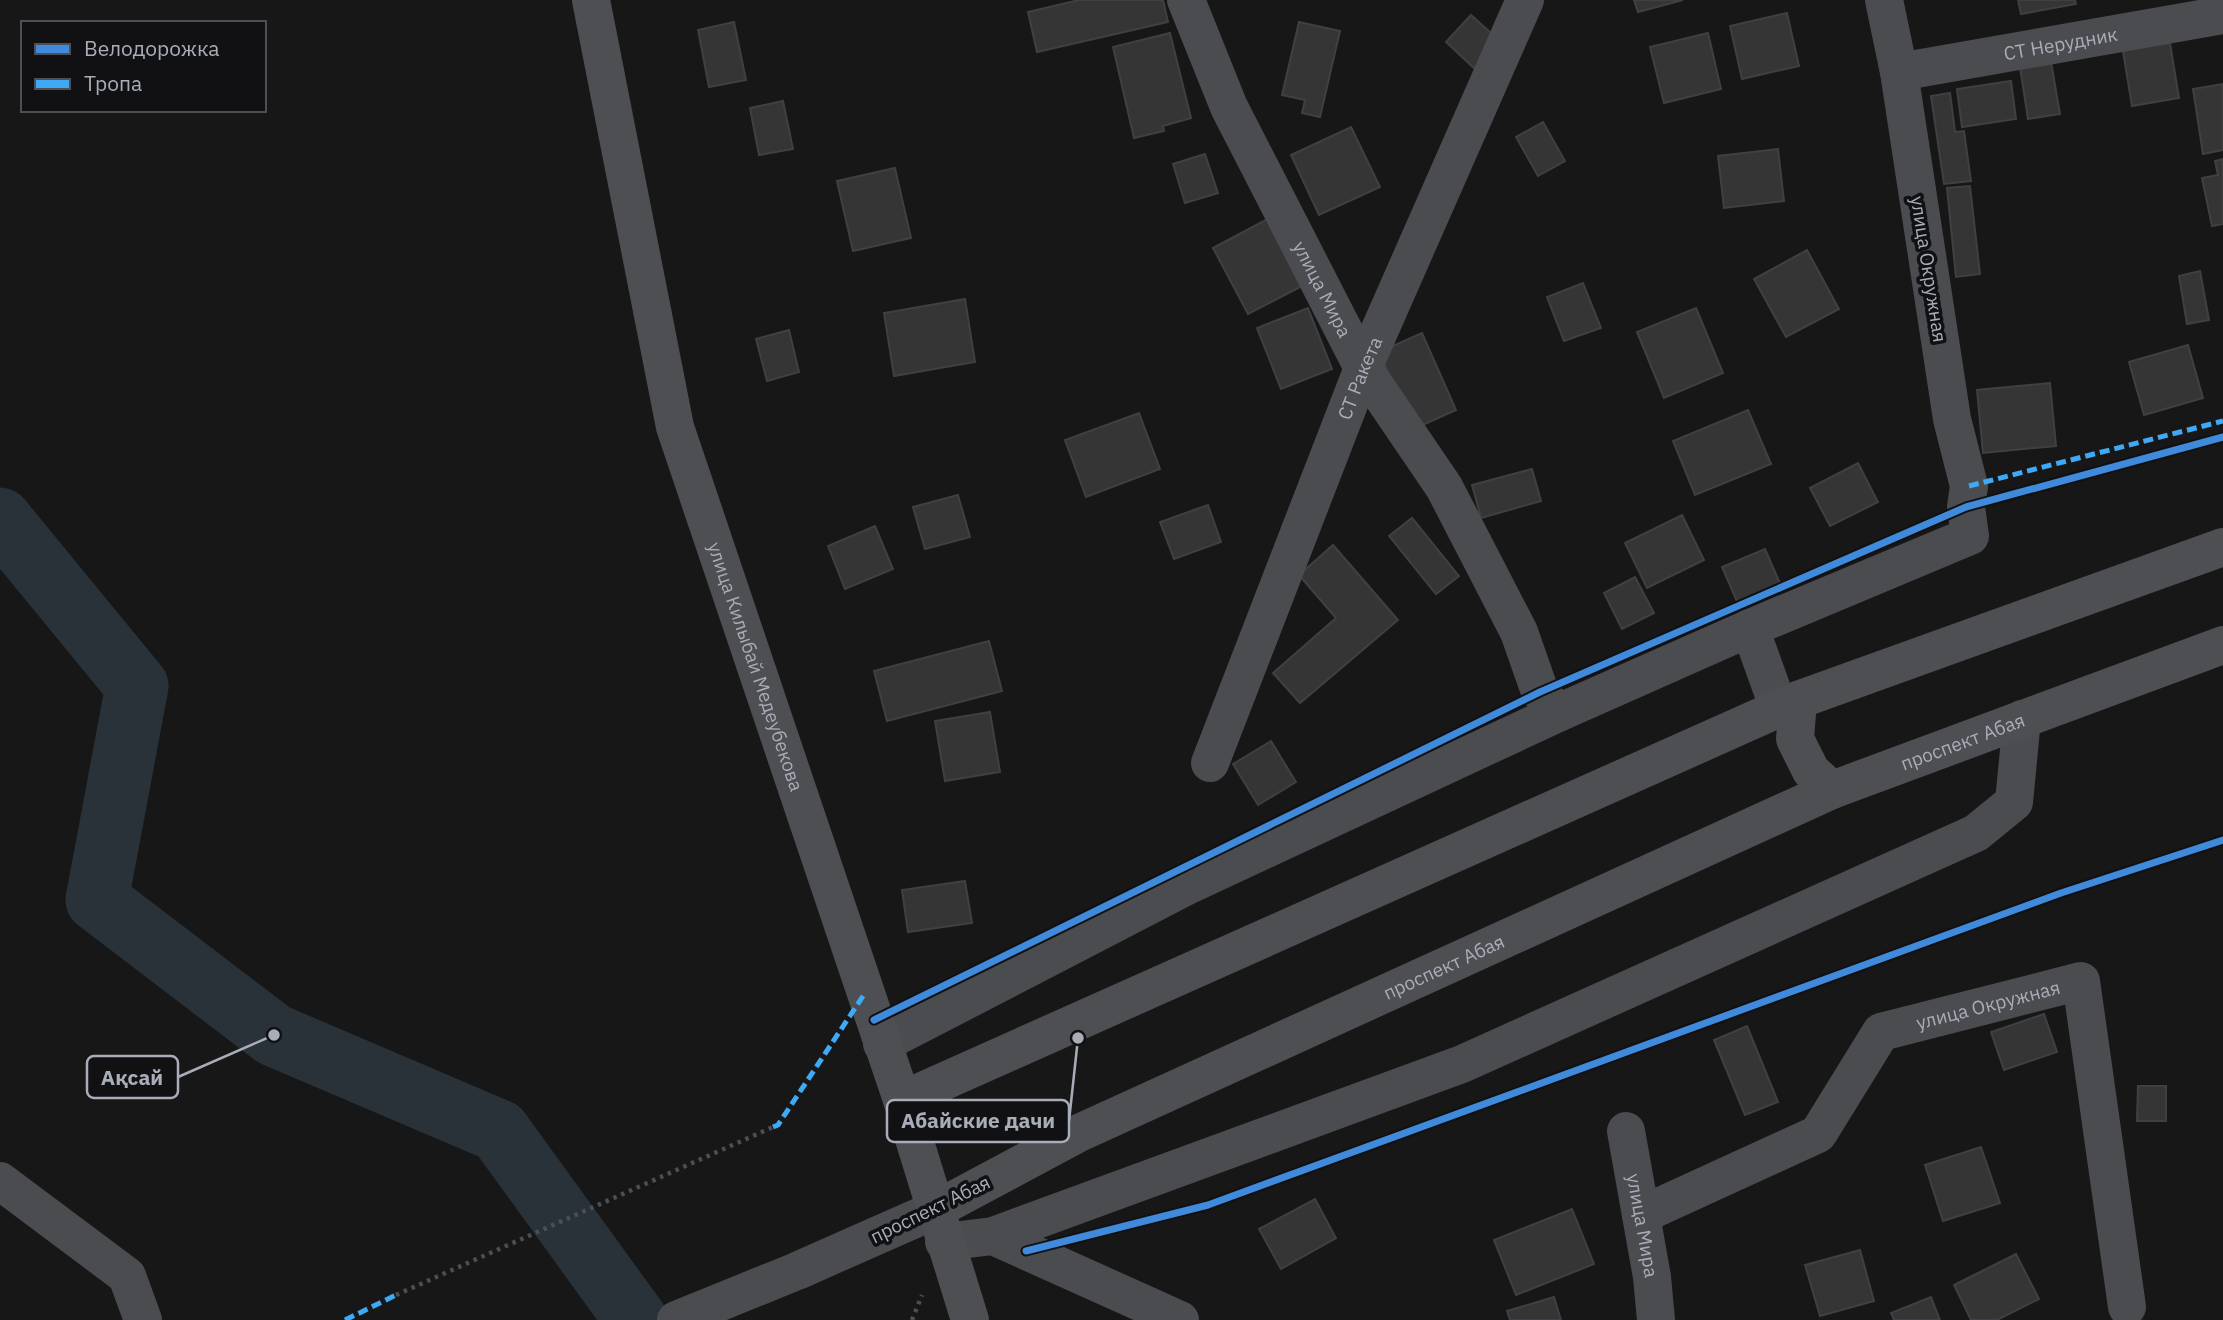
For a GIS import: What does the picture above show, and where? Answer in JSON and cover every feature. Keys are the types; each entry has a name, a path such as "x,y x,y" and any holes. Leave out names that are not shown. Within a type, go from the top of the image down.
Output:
{"main road":[{"name":"улица Килыбай Медеубекова","path":"591,0 675,427 902,1100 970,1320"},
{"path":"902,1100 1788,704 2223,547"},
{"name":"проспект Абая","path":"940,1226 1079,1133 1832,790 2223,645"},
{"path":"1788,704 1795,739 1811,771 1832,790"}],"street":[{"name":"улица Мира","path":"1186,0 1229,107 1363,368 1444,487 1519,632 1540,692 1558,713"},
{"name":"СТ Ракета","path":"1210,763 1363,368 1524,0"},
{"name":"улица Окружная","path":"1750,628 1970,536 1966,507 1969,486 1952,419 1897,62 1884,0"},
{"name":"СТ Нерудник","path":"1897,62 2223,15"},
{"path":"882,1044 1189,885 1558,713 1750,628 1788,704"},
{"path":"993,1236 1462,1064 1976,833 2014,802 2022,719"},
{"name":"улица Окружная","path":"1641,1215 1818,1134 1881,1032 2081,981 2127,1307"},
{"name":"улица Мира","path":"1626,1131 1656,1320"},
{"path":"0,1181 127,1276 143,1320"},
{"path":"940,1226 993,1236 1180,1320"},
{"name":"проспект Абая","path":"676,1320 831,1256 940,1226"}],"path":[{"path":"396,1295 773,1127"}],"building":[{"path":"1079,0 1163,0 1168,22 1037,52 1028,12"},
{"path":"1634,0 1683,0 1638,12"},
{"path":"2018,0 2075,0 2076,4 2021,14"},
{"path":"1787,13 1799,66 1742,79 1730,26"},
{"path":"1471,15 1501,42 1476,70 1446,42"},
{"path":"734,22 746,80 709,87 698,30"},
{"path":"1299,22 1340,31 1320,117 1302,113 1305,100 1282,95"},
{"path":"1170,33 1191,118 1163,126 1164,131 1134,138 1113,47"},
{"path":"1708,33 1721,89 1664,103 1650,47"},
{"path":"2170,43 2179,98 2132,106 2123,51"},
{"path":"2050,56 2060,114 2028,119 2019,61"},
{"path":"2011,81 2016,119 1962,127 1957,89"},
{"path":"2223,84 2223,150 2203,154 2193,89"},
{"path":"1950,93 1955,132 1964,131 1971,181 1944,184 1931,96"},
{"path":"783,101 793,149 759,155 750,108"},
{"path":"1543,122 1565,161 1538,176 1516,137"},
{"path":"1351,127 1380,187 1319,215 1291,155"},
{"path":"1778,149 1784,201 1724,208 1718,156"},
{"path":"1205,154 1218,193 1185,203 1173,164"},
{"path":"2223,159 2223,224 2212,226 2202,178 2218,175 2215,161"},
{"path":"895,168 911,238 853,251 837,181"},
{"path":"1970,186 1980,274 1956,277 1947,188"},
{"path":"1273,216 1308,283 1248,314 1213,248"},
{"path":"1807,250 1839,309 1786,337 1754,279"},
{"path":"2200,271 2209,320 2187,324 2179,276"},
{"path":"1583,283 1601,328 1564,341 1547,297"},
{"path":"965,299 975,362 894,376 884,313"},
{"path":"1308,308 1332,369 1281,389 1257,328"},
{"path":"1696,308 1723,373 1664,398 1637,332"},
{"path":"789,330 799,372 767,381 756,339"},
{"path":"1422,333 1456,410 1414,429 1379,352"},
{"path":"2188,345 2203,398 2144,415 2129,362"},
{"path":"2050,383 2056,446 1983,453 1977,390"},
{"path":"1748,410 1771,464 1695,495 1673,441"},
{"path":"1139,413 1160,469 1086,497 1065,440"},
{"path":"1858,463 1878,502 1830,526 1810,488"},
{"path":"1532,469 1541,501 1481,518 1472,485"},
{"path":"958,495 970,537 925,549 913,507"},
{"path":"1208,505 1221,542 1174,559 1160,522"},
{"path":"1682,515 1704,560 1647,588 1625,543"},
{"path":"1412,518 1459,576 1436,594 1389,536"},
{"path":"875,526 893,569 845,589 828,546"},
{"path":"1333,545 1398,620 1300,703 1273,673 1336,618 1299,575"},
{"path":"1765,549 1782,588 1739,606 1722,567"},
{"path":"1635,577 1654,613 1622,629 1604,593"},
{"path":"989,641 1002,691 887,721 874,671"},
{"path":"990,712 1000,772 945,781 935,721"},
{"path":"1271,741 1296,782 1258,805 1233,764"},
{"path":"965,881 972,923 908,932 902,890"},
{"path":"2044,1014 2057,1052 2004,1070 1991,1032"},
{"path":"1747,1026 1778,1102 1745,1115 1714,1040"},
{"path":"2138,1086 2166,1086 2166,1121 2137,1121"},
{"path":"1981,1147 2000,1203 1943,1221 1925,1165"},
{"path":"1315,1199 1336,1238 1281,1269 1259,1229"},
{"path":"1572,1209 1594,1264 1516,1295 1494,1240"},
{"path":"1860,1250 1874,1301 1820,1316 1805,1265"},
{"path":"2016,1254 2039,1299 1997,1320 1971,1320 1954,1285"},
{"path":"1554,1297 1561,1320 1510,1320 1507,1311"},
{"path":"1931,1297 1940,1320 1894,1320 1891,1313"}],"waterway":[{"path":"0,519 137,686 97,900 274,1035 499,1131 636,1320"}],"marked path":[{"path":"1969,486 2223,421"},
{"path":"773,1127 778,1125 865,993"},
{"path":"345,1320 396,1295"}],"cycle path":[{"path":"874,1020 1540,692 1966,507 2223,437"},
{"path":"1026,1251 1208,1205 2061,893 2223,840"}],"place":[{"name":"Ақсай","path":"274,1035"},
{"name":"Абайские дачи","path":"1078,1038"}]}
